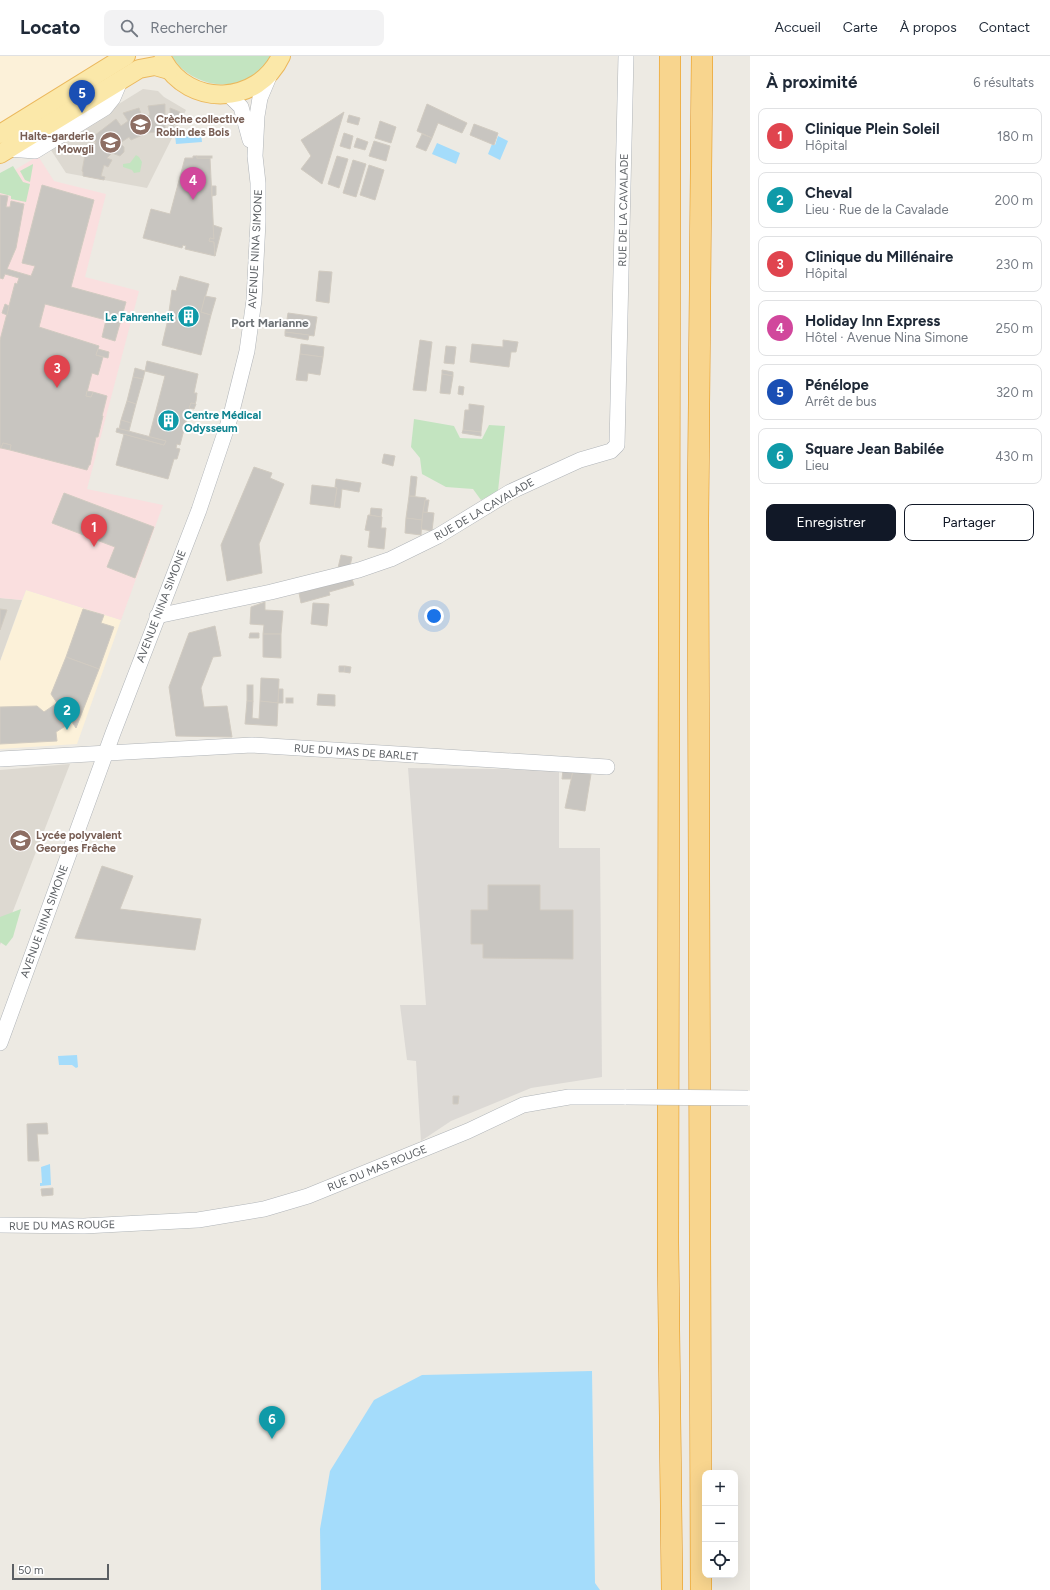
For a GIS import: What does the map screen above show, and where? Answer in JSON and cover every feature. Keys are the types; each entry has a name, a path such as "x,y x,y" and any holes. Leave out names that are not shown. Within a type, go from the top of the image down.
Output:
{"highway":[{"path":"670,56 668,1251 672,1590"},
{"path":"700,1590 698,520 702,56"}],"main road":[{"path":"0,134 126,56"},
{"path":"5,152 121,79 144,67 165,63 183,84 192,89 211,94 229,95 242,92 258,84 271,72 281,56"}],"street":[{"name":"RUE DE LA CAVALADE","path":"157,616 270,592 359,570 391,559 438,536 510,492 580,460 612,451 617,445 626,56"},
{"name":"AVENUE NINA SIMONE","path":"0,1043 106,753 216,462 231,415 247,351 256,274 258,184 255,156 257,116 260,98 271,72"},
{"name":"AVENUE NINA SIMONE","path":"229,95 241,107 255,156"},
{"name":"RUE DU MAS DE BARLET","path":"106,753 252,745 606,767"},
{"path":"0,759 106,753"},
{"name":"RUE DU MAS ROUGE","path":"0,1225 84,1226 198,1220 264,1210 308,1196 468,1131 523,1106 570,1097 749,1098"}],"shaded area":[{"path":"0,56 165,56 0,151"},
{"path":"143,89 158,91 164,97 186,110 147,188 66,173 49,147"},
{"path":"38,156 54,181 106,194 85,277 139,291 87,489 163,505 121,620 26,590 22,600 0,598 0,179"},
{"path":"26,590 121,620 77,744 0,749 0,661"},
{"path":"0,598 22,600 0,661"},
{"name":"Lycée polyvalent Georges Frêche","path":"70,764 13,911 0,945 0,770"},
{"path":"408,768 559,770 559,848 600,848 602,1077 531,1088 451,1121 421,1141 416,1061 407,1060 400,1005 426,1005"}],"green space":[{"path":"172,56 270,56 261,69 250,78 236,83 222,84 207,82 193,77 181,68"},
{"path":"136,155 142,162 140,172 134,173 132,170 123,167 123,164 130,163"},
{"path":"33,164 30,182 25,180 20,171"},
{"path":"13,166 23,182 30,184 26,202 11,199 11,196 0,193 0,173"},
{"path":"414,419 454,426 460,438 482,439 489,425 505,426 498,491 481,500 473,489 446,487 422,474 420,458 411,447"},
{"path":"21,909 13,937 6,946 0,942 0,917"}],"water":[{"path":"201,133 202,142 176,144 175,135"},
{"path":"498,136 508,141 500,160 488,154 492,144 495,145"},
{"path":"437,143 460,153 456,164 432,154"},
{"path":"77,1055 78,1067 76,1068 72,1065 59,1065 58,1056"},
{"path":"50,1164 51,1185 40,1186 40,1183 42,1183 41,1167"},
{"path":"592,1371 595,1583 600,1590 321,1590 320,1529 330,1471 374,1400 422,1375"}],"building":[{"path":"165,104 165,131 147,133 131,140 129,137 120,143 124,147 124,152 120,156 112,153 107,158 112,160 108,167 104,165 101,176 105,177 104,180 83,176 82,171 85,155 87,156 88,153 86,148 89,144 94,145 96,142 90,139 116,119 121,126 128,121 123,113 139,108 142,117 150,115 148,106"},
{"path":"427,104 467,123 462,133 438,123 432,138 417,131"},
{"path":"170,108 180,112 172,129 170,128"},
{"path":"344,112 322,184 301,169 311,156 301,140"},
{"path":"349,115 360,118 358,125 347,122"},
{"path":"380,121 396,127 391,143 375,138"},
{"path":"474,124 498,133 494,145 470,135"},
{"path":"344,133 353,136 350,149 340,146"},
{"path":"422,134 432,138 426,151 416,147"},
{"path":"357,138 368,142 365,150 354,147"},
{"path":"374,141 390,146 386,161 369,156"},
{"path":"193,156 197,156 197,158 210,158 214,239 210,238 209,241 214,242 215,256 185,249 186,246 183,245 182,248 143,238 151,209 170,214 185,158 193,158"},
{"path":"197,156 212,156 212,158 197,158"},
{"path":"337,156 348,159 339,188 328,184"},
{"path":"353,160 366,164 356,197 343,193"},
{"path":"369,165 384,170 375,200 360,195"},
{"path":"42,185 94,200 71,287 126,302 115,341 102,337 106,320 45,304 39,327 99,346 96,355 103,357 98,375 92,373 86,396 91,397 93,392 107,396 98,437 96,437 90,465 87,470 10,450 11,445 3,443 0,448 0,340 15,283 17,284 19,278 5,274 3,279 0,278 0,195 8,196 6,207 10,207 11,201 24,204 16,248 7,269 31,276 35,266 22,263"},
{"path":"212,186 216,186 216,195 212,196"},
{"path":"213,225 222,228 215,256 214,242 209,241 210,238 214,239"},
{"path":"319,271 332,272 329,303 316,301"},
{"name":"Le Fahrenheit","path":"180,276 209,284 201,312 211,315 201,355 162,345 168,319 172,290 176,291"},
{"path":"205,296 216,298 211,315 201,312"},
{"path":"5,304 9,306 7,315 2,313"},
{"path":"288,313 317,317 314,336 285,332"},
{"path":"285,332 309,335 308,340 285,336"},
{"path":"420,340 432,342 426,391 413,390"},
{"path":"503,340 518,342 516,352 511,352 509,367 470,362 472,344 503,347"},
{"path":"301,344 324,347 323,357 300,354"},
{"path":"446,346 456,347 454,364 444,363"},
{"path":"98,349 109,352 108,358 96,355"},
{"path":"300,354 323,357 320,375 308,373 307,381 296,380"},
{"name":"Centre Médical Odysseum","path":"147,361 198,374 194,393 197,393 196,401 195,404 191,403 180,445 177,444 176,448 180,449 177,459 174,459 168,479 116,465 124,434 164,445 166,441 149,437 165,376 145,371"},
{"path":"135,368 145,371 143,379 133,377"},
{"path":"442,370 453,372 453,376 442,374"},
{"path":"442,374 453,376 450,394 440,393"},
{"path":"133,377 143,379 136,404 127,401"},
{"path":"459,386 464,387 463,395 458,394"},
{"path":"87,391 93,392 91,397 86,396"},
{"path":"127,401 136,404 131,423 121,420"},
{"path":"191,403 196,404 194,409 189,408"},
{"path":"469,404 484,406 481,432 463,430 465,410 469,410"},
{"path":"121,420 131,423 129,431 119,429"},
{"path":"117,428 166,441 164,445 116,432"},
{"path":"463,430 481,432 481,436 462,433"},
{"path":"3,443 11,445 10,450 1,448"},
{"path":"384,454 395,456 393,466 382,463"},
{"path":"254,467 272,473 270,478 284,484 259,544 262,573 227,581 221,545"},
{"path":"411,476 417,477 415,496 409,496"},
{"path":"336,479 361,483 359,492 342,489 340,508 334,507 337,488 335,487"},
{"path":"312,485 337,488 334,507 310,504"},
{"path":"64,493 154,527 135,578 107,567 115,547 52,523"},
{"path":"409,496 426,498 422,520 406,518"},
{"path":"425,500 429,500 427,513 423,512"},
{"path":"371,508 382,509 381,517 370,515"},
{"path":"423,512 434,513 432,531 421,529"},
{"path":"368,515 382,517 381,528 386,528 384,549 368,547 370,531 365,530"},
{"path":"406,518 422,520 421,535 405,533"},
{"path":"341,555 352,557 350,566 338,568"},
{"path":"352,579 354,585 329,592 330,595 301,603 299,593"},
{"path":"265,602 265,610 283,611 281,634 263,634 264,625 250,624 251,607"},
{"path":"313,603 329,604 327,626 311,624"},
{"path":"0,609 7,610 0,630"},
{"path":"83,609 104,615 101,623 114,627 99,669 66,657"},
{"path":"215,626 221,656 213,657 201,688 204,707 227,706 232,737 176,736 169,687 189,633"},
{"path":"250,633 259,633 259,638 249,638"},
{"path":"263,634 281,634 281,658 263,657"},
{"path":"66,657 99,669 76,728 72,722 56,732 57,741 0,744 0,707 37,706 44,712 57,703 51,694"},
{"path":"339,666 345,666 344,672 339,672"},
{"path":"345,666 351,667 350,673 344,672"},
{"path":"261,678 279,679 278,703 260,701"},
{"path":"247,685 253,685 253,701 247,701"},
{"path":"279,689 283,689 283,703 278,703"},
{"path":"318,694 335,695 335,706 317,705"},
{"path":"286,698 293,698 293,703 286,703"},
{"path":"247,701 253,701 252,718 259,719 260,701 278,703 277,726 245,724"},
{"path":"563,770 573,771 571,779 562,779"},
{"path":"573,771 591,774 585,811 565,808"},
{"path":"102,866 133,876 120,909 201,919 195,950 75,938"},
{"path":"488,885 540,885 540,910 573,910 573,959 483,958 483,944 471,944 471,910 488,910"},
{"path":"453,1096 459,1096 458,1104 453,1104"},
{"path":"47,1123 48,1134 37,1134 39,1161 28,1161 27,1124"},
{"path":"53,1188 53,1195 42,1196 41,1189"}],"place":[{"name":"Pénélope","path":"82,113"},
{"name":"Crèche collective Robin des Bois","path":"140,125"},
{"name":"Halte-garderie Mowgli","path":"110,142"},
{"name":"Holiday Inn Express","path":"193,200"},
{"name":"Le Fahrenheit","path":"189,317"},
{"name":"Clinique du Millénaire","path":"57,388"},
{"name":"Centre Médical Odysseum","path":"169,421"},
{"name":"Clinique Plein Soleil","path":"94,547"},
{"name":"Cheval","path":"67,730"},
{"name":"Lycée polyvalent Georges Frêche","path":"20,841"},
{"name":"Square Jean Babilée","path":"272,1439"}],"district":[{"name":"Port Marianne","path":"270,323"}]}
